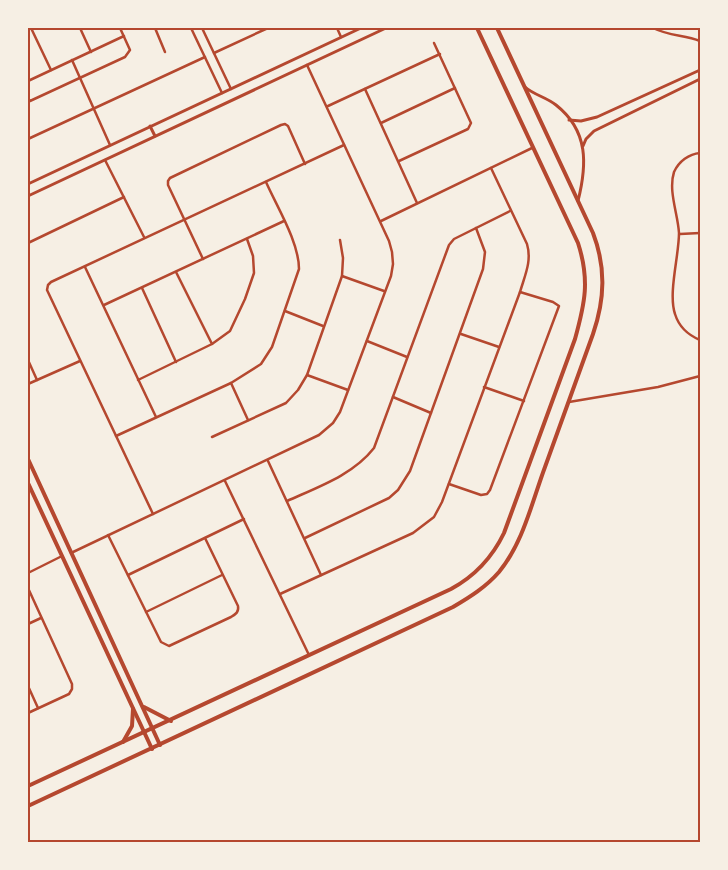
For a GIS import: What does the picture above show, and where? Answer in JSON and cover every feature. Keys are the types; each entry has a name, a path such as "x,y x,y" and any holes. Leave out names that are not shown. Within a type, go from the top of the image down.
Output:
{"main road":[{"path":"28,184 361,28"},
{"path":"28,196 386,28"},
{"path":"28,786 171,721 462,583 485,563 497,547 504,533 575,339 585,297 585,274 578,243 477,28"},
{"path":"28,806 453,607 481,589 499,572 514,550 597,322 603,290 603,276 599,250 497,28"},
{"path":"569,120 581,121 596,117 700,70"},
{"path":"582,147 588,136 599,129 700,79"},
{"path":"525,87 530,92 554,104 574,127 582,147 584,174 578,202"},
{"path":"150,126 155,136"},
{"path":"28,459 160,745"},
{"path":"28,483 152,748"},
{"path":"142,706 171,721"},
{"path":"122,743 132,726 133,707"}],"street":[{"path":"29,28 51,70"},
{"path":"80,28 91,52"},
{"path":"28,98 30,100 125,57 130,50 120,28"},
{"path":"155,28 166,52"},
{"path":"191,28 222,93"},
{"path":"202,28 231,88"},
{"path":"214,53 268,28"},
{"path":"337,28 341,37"},
{"path":"653,28 671,35 700,41"},
{"path":"28,81 124,36"},
{"path":"398,161 468,129 471,123 434,44"},
{"path":"328,106 440,54"},
{"path":"28,139 204,57"},
{"path":"72,60 110,145"},
{"path":"71,553 319,435 327,430 340,412 391,276 392,252 381,220 307,65"},
{"path":"381,123 455,88"},
{"path":"365,89 417,203"},
{"path":"203,259 168,185 170,178 285,124 288,126 305,164"},
{"path":"153,514 47,290 48,285 144,237 344,145"},
{"path":"381,220 532,148"},
{"path":"700,153 688,156 680,162 674,173 673,191 679,234 673,304 677,320 682,327 700,340"},
{"path":"105,159 144,237"},
{"path":"280,594 420,528 434,517 438,510 520,292 530,255 527,244 491,168"},
{"path":"116,436 231,383 255,368 266,357 272,347 299,270 299,261 297,248 266,182"},
{"path":"28,243 124,197"},
{"path":"287,501 344,474 367,457 379,437 449,245 454,239 511,211"},
{"path":"104,305 284,221"},
{"path":"304,538 379,504 398,490 410,471 461,334 485,259 484,246 476,228"},
{"path":"679,234 700,233"},
{"path":"138,380 223,338 234,325 254,273 254,256 247,239"},
{"path":"212,437 286,403 298,390 307,374 342,276 344,258 340,240"},
{"path":"85,266 156,417"},
{"path":"176,271 212,344"},
{"path":"342,276 384,291"},
{"path":"142,288 176,362"},
{"path":"449,484 481,495 487,494 524,401 559,306 553,302 520,292"},
{"path":"285,310 323,326"},
{"path":"461,334 499,347"},
{"path":"367,340 407,357"},
{"path":"28,360 37,380"},
{"path":"28,384 80,360"},
{"path":"307,374 348,390"},
{"path":"569,402 658,387 700,376"},
{"path":"231,383 248,420"},
{"path":"484,387 524,401"},
{"path":"393,397 431,413"},
{"path":"267,461 321,575"},
{"path":"225,481 309,655"},
{"path":"128,575 244,519"},
{"path":"108,535 161,642 169,646 231,617 238,610 238,606 205,538"},
{"path":"28,573 62,556"},
{"path":"146,612 222,575"},
{"path":"28,588 72,684 69,694 28,713"},
{"path":"28,624 41,618"},
{"path":"28,686 38,708"}]}
